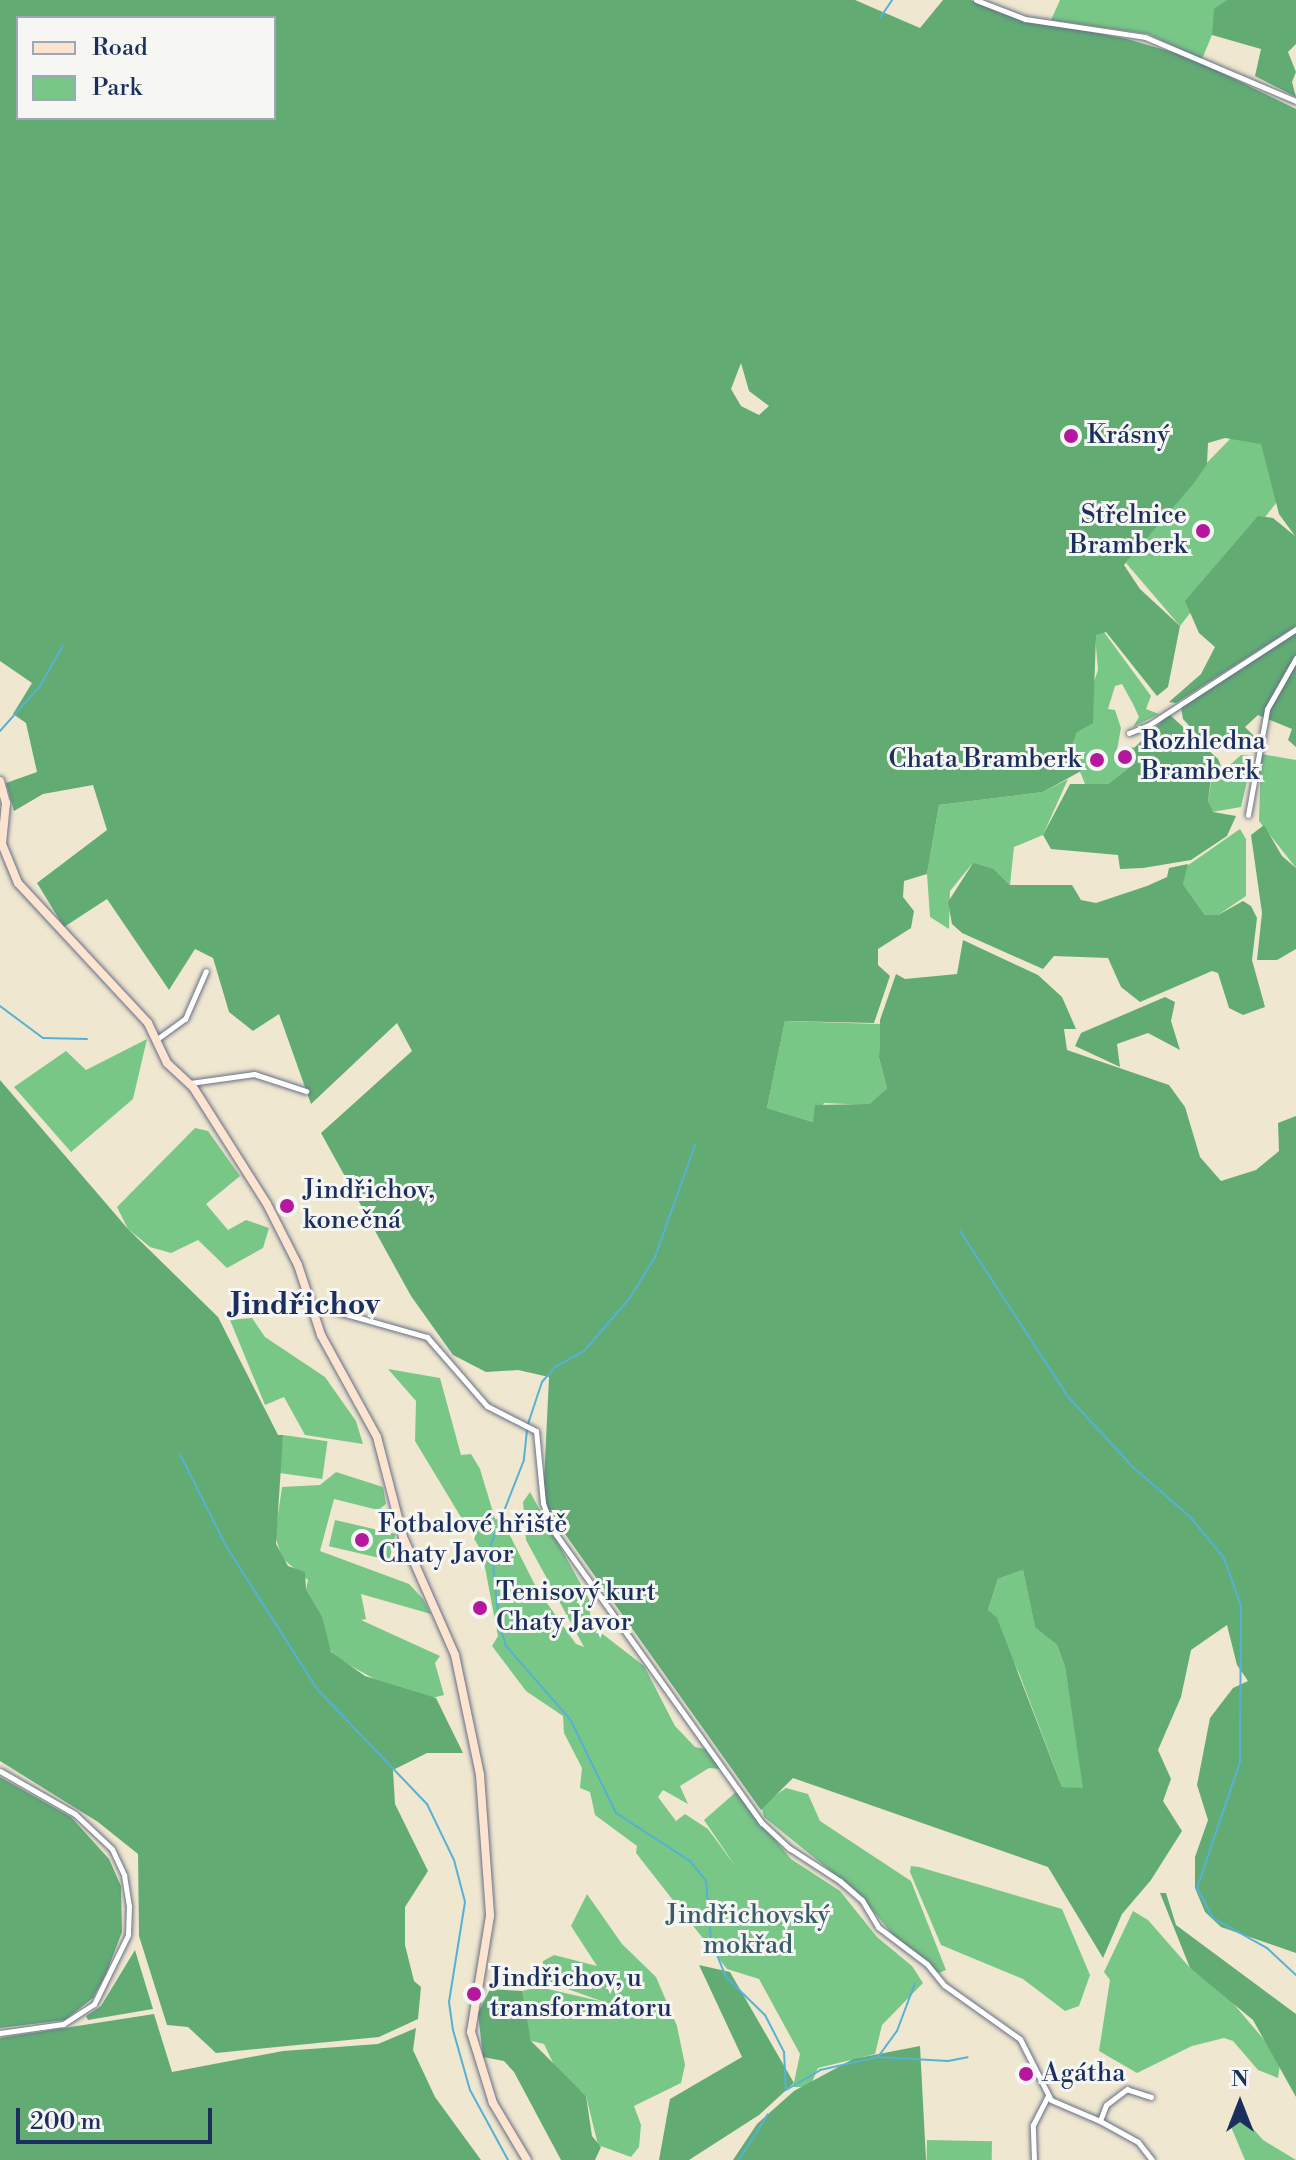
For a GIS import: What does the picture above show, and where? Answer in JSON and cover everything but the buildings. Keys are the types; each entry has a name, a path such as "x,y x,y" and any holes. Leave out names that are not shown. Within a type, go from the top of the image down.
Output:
{"street":[{"path":"976,0 1025,19 1145,37 1296,101"},
{"path":"1129,733 1296,629"},
{"path":"1248,815 1267,709 1296,658"},
{"path":"0,781 6,803 2,844 18,883 140,1013 157,1039 167,1063 189,1083 267,1204 298,1265 309,1304 372,1426 403,1537 455,1655 483,1796 490,1887 471,2032 493,2103 527,2160"},
{"path":"157,1039 185,1019 206,971"},
{"path":"189,1083 254,1074 306,1091"},
{"path":"309,1304 427,1337 487,1406 536,1431 543,1503 552,1529 762,1823 789,1848 840,1881 862,1900 878,1927 927,1964 944,1985 1020,2039 1048,2096 1060,2107 1100,2121 1138,2142 1152,2160"},
{"path":"0,1771 75,1814 112,1849 129,1906 128,1935 94,2004 63,2024 0,2033"},
{"path":"1100,2121 1106,2105 1127,2089 1151,2097"},
{"path":"1034,2160 1033,2125 1048,2096"}],"green space":[{"path":"0,0 855,0 920,28 943,0 971,0 1015,17 1127,39 1189,57 1296,109 1296,626 1176,703 1169,702 1201,674 1215,647 1199,633 1185,601 1258,516 1273,518 1295,536 1279,514 1261,444 1225,438 1208,443 1207,464 1194,483 1124,565 1140,589 1180,626 1168,687 1157,696 1106,632 1096,635 1093,723 1077,732 1071,749 1081,771 1043,792 939,805 927,874 904,881 903,897 914,911 911,928 878,949 878,965 890,976 874,1023 785,1021 767,1108 813,1122 815,1105 870,1104 887,1088 879,1058 880,1020 896,974 905,979 957,974 963,940 1038,975 1062,997 1076,1029 1064,1029 1067,1050 1169,1085 1185,1107 1200,1157 1221,1181 1256,1170 1279,1151 1278,1123 1296,1116 1296,1953 1221,1927 1205,1912 1195,1888 1195,1857 1208,1820 1197,1785 1210,1718 1233,1688 1248,1681 1237,1665 1227,1625 1191,1650 1181,1697 1158,1750 1171,1779 1163,1801 1182,1831 1151,1880 1122,1914 1103,1958 1048,1867 793,1778 761,1810 543,1503 549,1377 518,1370 486,1372 453,1355 411,1296 321,1133 412,1051 397,1023 311,1104 279,1014 253,1031 229,1012 213,958 195,949 169,990 107,899 64,927 37,883 107,830 93,785 43,794 14,811 6,783 37,772 26,723 13,714 32,683 0,661","holes":["741,363 749,391 769,406 759,415 741,406 731,389","1023,1570 1035,1627 1057,1645 1065,1667 1083,1788 1062,1787 997,1618 988,1610 998,1579"]},
{"path":"1060,0 1268,0 1212,35 1202,59 1148,34 1051,20"},
{"path":"1227,0 1296,0 1296,44 1288,52 1296,72 1292,82 1296,97 1255,76 1261,49 1212,35 1214,9"},
{"name":"Střelnice Bramberk","path":"1262,430 1280,498 1180,626 1126,563 1192,478 1233,436"},
{"path":"1296,631 1296,747 1288,740 1292,729 1258,715 1245,727 1255,737 1257,750 1205,743 1183,719 1181,707"},
{"path":"1104,632 1151,696 1146,709 1159,714 1133,727 1139,717 1122,684 1115,686 1108,709 1115,710 1121,728 1117,750 1134,747 1135,763 1108,784 1085,784 1071,749 1098,670 1095,635"},
{"path":"1169,714 1218,759 1221,766 1211,778 1208,801 1213,812 1236,816 1227,836 1191,860 1143,868 1120,869 1118,855 1051,849 1043,835 1070,784 1108,784 1135,763 1134,748"},
{"path":"1261,754 1296,760 1296,868 1259,821"},
{"path":"1241,755 1253,756 1241,807 1212,812 1208,801 1211,782"},
{"path":"1068,779 1043,835 1014,847 1010,885 994,869 972,864 950,891 949,929 930,917 927,874 939,805 1043,792"},
{"path":"1264,825 1282,856 1296,868 1296,949 1277,960 1257,960 1262,913 1251,835"},
{"path":"1240,829 1246,839 1246,896 1218,915 1205,915 1183,884 1184,868"},
{"path":"973,863 994,869 1010,885 1072,885 1081,900 1096,903 1147,886 1167,877 1169,868 1188,864 1183,884 1205,915 1218,915 1243,901 1251,906 1257,918 1252,960 1265,1007 1243,1015 1229,1008 1218,973 1212,971 1140,1002 1121,987 1108,958 1054,956 1043,969 962,933 952,924 948,902"},
{"path":"1165,997 1175,1002 1171,1021 1180,1050 1148,1033 1117,1044 1120,1067 1075,1046 1081,1033"},
{"path":"785,1021 880,1024 879,1058 887,1088 870,1105 824,1103 813,1122 767,1108"},
{"path":"147,1039 133,1099 71,1152 14,1087 66,1051 86,1070"},
{"path":"0,1080 128,1229 218,1317 278,1435 283,1435 276,1544 288,1566 305,1572 306,1589 322,1616 331,1652 365,1676 436,1698 463,1753 427,1753 393,1770 395,1804 428,1871 405,1907 405,1945 414,1981 421,1987 418,2019 379,2037 216,2053 188,2027 167,2025 139,1936 138,1854 98,1822 0,1761"},
{"path":"195,1128 208,1131 240,1176 206,1204 228,1230 246,1220 269,1228 263,1248 227,1268 198,1240 171,1253 150,1247 128,1229 117,1207"},
{"path":"252,1318 265,1337 325,1377 356,1421 363,1444 305,1435 284,1397 265,1405 230,1320"},
{"name":"Jindřichovský mokřad","path":"388,1369 440,1378 461,1455 471,1454 480,1469 495,1519 502,1520 537,1589 576,1644 584,1647 526,1540 523,1502 530,1492 589,1599 591,1625 644,1666 675,1726 695,1747 706,1749 720,1769 709,1768 680,1786 688,1804 663,1790 658,1797 676,1821 685,1814 708,1829 736,1867 704,1820 736,1792 791,1859 840,1891 877,1937 912,1966 923,1983 882,2025 875,2054 818,2068 810,2087 793,2087 800,2054 759,1979 727,1969 636,1853 637,1846 595,1815 590,1792 580,1788 582,1768 564,1733 563,1716 526,1691 492,1646 498,1636 482,1552 415,1441 416,1401"},
{"path":"283,1435 328,1441 322,1479 278,1473"},
{"path":"336,1472 383,1487 386,1504 378,1510 334,1499 320,1551 409,1584 423,1599 431,1614 361,1594 366,1619 361,1620 440,1656 435,1663 444,1695 428,1699 385,1685 335,1657 326,1643 322,1616 306,1589 308,1580 282,1558 275,1536 282,1487 320,1485"},
{"name":"Fotbalové hřiště Chaty Javor","path":"335,1520 395,1534 389,1560 329,1546"},
{"path":"1023,1570 1035,1626 1057,1645 1065,1667 1084,1789 1062,1787 1019,1673 988,1610 998,1579"},
{"path":"0,1777 71,1817 109,1859 121,1886 122,1932 106,1974 93,1998 65,2020 0,2028"},
{"path":"786,1788 808,1794 820,1821 911,1881 946,1970 939,1973 898,1941 859,1894 764,1817 761,1805"},
{"path":"911,1866 1062,1909 1090,1975 1079,2006 1065,2011 1023,1979 941,1945 910,1872"},
{"path":"1160,1893 1166,1893 1176,1925 1296,2014 1296,2097 1253,2020 1190,1968"},
{"path":"587,1894 622,1944 656,1977 677,2026 685,2065 681,2083 634,2106 641,2125 639,2147 631,2157 598,2145 586,2096 555,2067 544,2044 531,2041 522,1999 522,1991 539,1987 604,2002 551,1983 543,1969 543,1961 554,1955 597,1966 571,1926"},
{"path":"1133,1911 1148,1920 1190,1968 1226,1995 1272,2049 1280,2064 1278,2078 1258,2070 1233,2041 1224,2038 1192,2046 1137,2073 1099,2051 1110,1980 1104,1972"},
{"path":"135,1950 153,2009 88,2020 86,2016 101,2006"},
{"path":"699,1965 730,1972 794,2083 759,2115 689,2160 659,2160 670,2099 742,2057"},
{"path":"490,1989 522,1991 531,2041 586,2096 592,2136 601,2147 595,2160 561,2160 514,2072 504,2061 483,2057 478,2013"},
{"path":"154,2014 172,2072 283,2051 378,2044 416,2028 413,2050 435,2097 481,2160 0,2160 0,2038"},
{"path":"920,2046 926,2160 733,2160 757,2124 794,2091 853,2059"},
{"path":"1242,2116 1263,2140 1296,2160 1245,2160 1229,2122"},
{"path":"927,2140 992,2141 992,2160 927,2160"}],"waterway":[{"path":"880,18 892,0"},
{"path":"0,731 40,686 63,645"},
{"path":"0,1006 43,1038 87,1039"},
{"path":"528,1424 542,1382 555,1367 584,1351 629,1299 655,1257 695,1145"},
{"path":"960,1231 1069,1398 1133,1467 1191,1518 1224,1558 1241,1606 1240,1762 1197,1888 1213,1918 1267,1948 1296,1975"},
{"path":"527,1430 524,1460 491,1544 499,1623 506,1646 570,1719 616,1813 690,1861 706,1881 711,1940 726,1977 765,2015 784,2052 786,2089"},
{"path":"180,1454 226,1546 317,1689 427,1804 454,1860 465,1902 449,2002 453,2030 470,2090 508,2160"},
{"path":"786,2090 820,2070 878,2057 897,2031 915,1983"},
{"path":"878,2057 948,2061 968,2057"},
{"path":"739,2160 768,2114"}],"place":[{"name":"Krásný","path":"1071,436"},
{"name":"Střelnice Bramberk","path":"1203,531"},
{"name":"Rozhledna Bramberk","path":"1125,757"},
{"name":"Chata Bramberk","path":"1097,760"},
{"name":"Jindřichov, konečná","path":"287,1206"},
{"name":"Fotbalové hřiště Chaty Javor","path":"362,1540"},
{"name":"Tenisový kurt Chaty Javor","path":"480,1608"},
{"name":"Jindřichov, u transformátoru","path":"474,1994"},
{"name":"Agátha","path":"1026,2074"}],"district":[{"name":"Jindřichov","path":"305,1305"}]}
